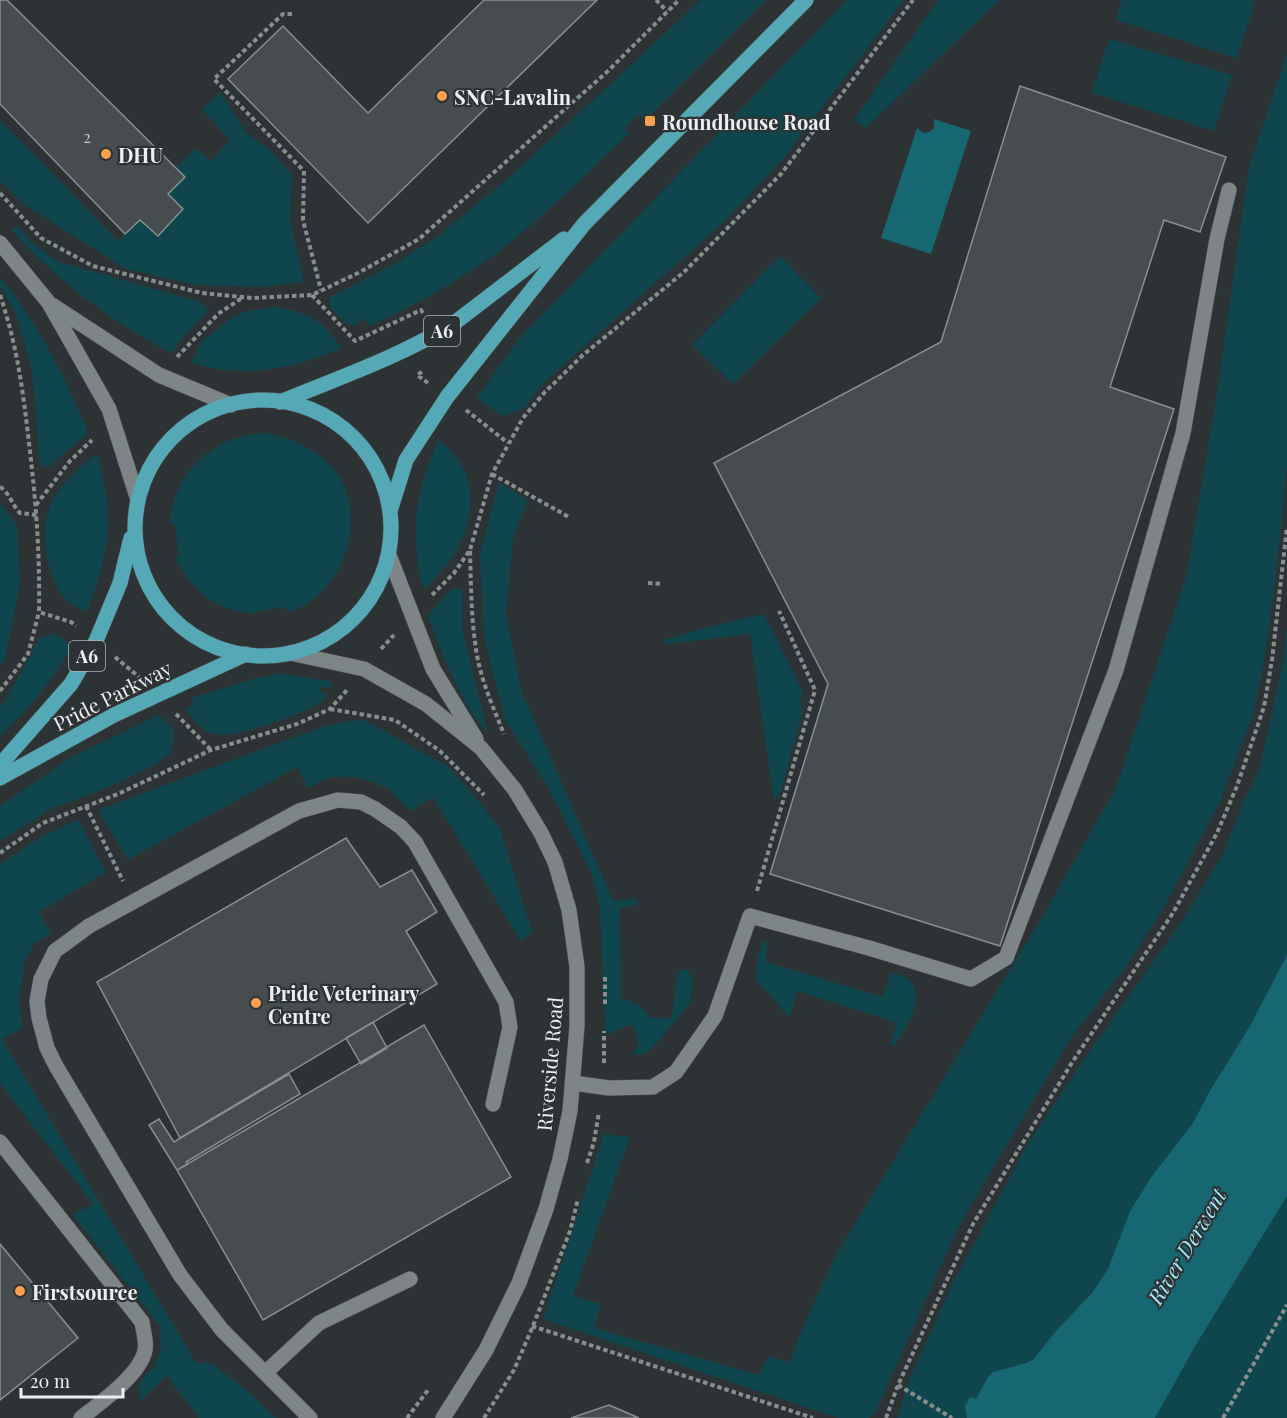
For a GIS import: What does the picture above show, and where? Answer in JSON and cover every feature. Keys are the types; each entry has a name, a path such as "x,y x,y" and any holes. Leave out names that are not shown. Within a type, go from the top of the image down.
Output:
{"main road":[{"name":"A6","path":"390,511 406,460 447,397 584,224 806,0"},
{"name":"A6","path":"280,402 380,361 438,333 584,224"},
{"name":"A6","path":"262,400 280,402 322,415 357,441 377,469 385,489 390,511 391,532 389,555 381,581 356,618 339,632 320,643 290,653 268,656 246,654 207,641 175,621 149,587 141,570 136,547 135,524 137,497 145,475 157,454 174,436 214,412 231,405 262,400"},
{"name":"Pride Parkway","path":"0,765 70,684 96,640 120,583 135,524"},
{"name":"Pride Parkway","path":"0,778 114,715 246,654"}],"street":[{"path":"573,1083 602,1088 653,1087 675,1072 715,1016 750,916 869,948 971,979 1006,958 1119,658 1183,433 1217,239 1229,190"},
{"path":"0,243 49,303 109,409 137,497"},
{"path":"49,303 159,375 231,405"},
{"name":"Riverside Road","path":"389,555 433,669 481,748 502,773 526,808 548,847 562,882 571,920 577,967 577,1026 573,1083 568,1121 554,1183 529,1260 504,1316 476,1367 443,1418"},
{"name":"Riverside Road","path":"290,653 364,669 426,704 481,748"},
{"path":"310,1418 222,1330 180,1275 47,1048 37,1001 41,979 54,951 89,926 298,812 338,800 361,802 401,827 415,842 506,1002 510,1027 493,1104"},
{"path":"0,1142 142,1322 145,1350 134,1371 117,1389 81,1418"},
{"path":"265,1373 319,1323 410,1279"}],"path":[{"path":"656,0 668,12"},
{"path":"0,193 41,238 93,266 202,293 242,297 312,295 358,273 419,239 609,70 679,0"},
{"path":"507,741 489,698 476,651 471,603 470,550 492,474 523,418 545,392 583,355 684,272 781,174 913,0"},
{"path":"292,14 283,14 213,81 304,171 303,220 321,290"},
{"path":"0,295 20,372 40,556 39,612 28,654 0,691"},
{"path":"159,375 218,314 242,297"},
{"path":"36,505 70,461 113,422"},
{"path":"492,474 569,517"},
{"path":"0,487 4,489 20,513 37,515"},
{"path":"886,1418 898,1386 973,1224 1073,1061 1173,913 1217,833 1237,786 1264,707 1272,660 1287,527"},
{"path":"0,853 43,823 118,794 211,750 297,724 330,709 412,616 454,573 470,550"},
{"path":"648,583 662,584"},
{"path":"750,916 815,690 779,611"},
{"path":"39,612 71,622"},
{"path":"86,806 134,902"},
{"path":"604,972 605,1017"},
{"path":"586,1166 594,1142 602,1088 604,1028"},
{"path":"484,1418 514,1370 533,1326 570,1231 578,1198"},
{"path":"1223,1418 1287,1305"},
{"path":"504,1316 813,1418"},
{"path":"898,1386 952,1418"}],"shaded area":[{"path":"701,0 766,0 645,120 637,115 625,129 629,134 542,215 487,260 430,296 370,326 364,318 355,326 341,319 334,312 329,298 396,263 438,236 512,175"},
{"path":"847,0 904,0 783,159 726,220 542,384 525,408 502,416 477,398 518,340"},
{"path":"938,0 999,0 866,128 854,120"},
{"path":"1122,0 1247,0 1255,2 1237,58 1116,20"},
{"path":"1109,39 1232,75 1214,131 1092,93"},
{"path":"1287,54 1287,468 1275,584 1254,713 1219,804 1163,909 1126,967 1070,1039 960,1224 876,1411 869,1418 838,1418 543,1319 604,1134 630,1137 573,1296 601,1304 594,1328 759,1375 768,1356 790,1362 800,1334 837,1253 1044,914 1116,788 1187,574 1217,394 1249,167"},
{"path":"220,92 247,134 270,150 292,175 290,221 304,282 261,287 196,285 126,269 25,205 0,181 0,120 118,241 140,220 159,235 183,209 168,194 185,177 176,168 196,148 211,161 230,140 202,109"},
{"path":"19,227 31,242 56,261 197,301 206,306 207,312 179,342 172,353 130,329 65,282 11,229"},
{"path":"780,256 821,298 733,384 692,345"},
{"path":"0,277 39,332 88,433 47,468 40,464 32,369 14,309 0,286"},
{"path":"275,307 314,319 328,330 341,348 296,364 265,370 234,371 191,362 203,340 233,317 247,311"},
{"path":"263,433 305,446 331,466 347,493 351,514 350,534 345,555 336,574 323,590 307,603 288,612 285,607 252,614 215,603 198,590 175,559 179,556 175,525 170,524 178,489 199,460 228,441"},
{"path":"438,440 459,460 465,472 471,498 470,512 462,540 455,553 425,589 418,567 417,507"},
{"path":"97,453 107,501 108,537 87,612 69,602 58,588 49,567 45,530 49,509 57,493"},
{"path":"499,483 528,500 513,538 506,615 522,692 613,901 637,899 638,905 620,908 621,999 638,1005 651,1018 672,1019 676,979 680,970 687,969 693,980 690,1003 647,1053 633,1055 639,1042 632,1024 606,1035 600,906 593,876 548,787 505,720 484,638 480,553"},
{"path":"0,503 17,525 20,582 6,657 0,666"},
{"path":"453,587 463,591 463,632 488,734 460,692 428,616"},
{"path":"764,614 803,692 800,703 803,710 780,795 774,800 750,634 668,644 664,640"},
{"path":"1287,627 1287,955 1250,1026 1193,1123 1152,1176 1131,1211 1108,1269 1092,1293 1055,1332 1034,1359 1003,1369 988,1377 976,1400 970,1397 965,1406 967,1418 897,1418 910,1378 954,1281 1030,1140 1184,918 1223,854 1243,802 1259,771 1284,658"},
{"path":"52,634 61,637 71,647 39,694 0,736 0,707 39,639"},
{"path":"279,674 331,681 331,689 322,686 319,691 327,695 308,709 250,730 222,735 205,730 185,708 194,706 191,698 257,678"},
{"path":"158,715 174,729 174,743 170,754 151,767 104,789 51,809 0,841 0,806 70,758"},
{"path":"362,719 449,767 500,828 532,932 521,941 433,797 410,811 390,790 373,782 353,777 330,777 308,788 297,767 128,860 98,810 322,727"},
{"path":"78,820 106,872 39,912 51,933 34,944 25,961 19,998 22,1028 2,1039 196,1363 211,1363 249,1392 276,1418 199,1418 167,1376 140,1401 139,1386 145,1375 154,1368 161,1351 160,1326 73,1215 93,1204 0,1083 0,864 44,835"},
{"path":"763,941 767,942 766,962 882,997 892,972 905,977 916,992 916,1001 910,1021 895,1045 889,1046 897,1023 798,991 789,1018 755,979"},
{"path":"1287,1196 1287,1418 1155,1418 1197,1343"}],"water":[{"path":"934,119 971,131 931,254 881,238 917,128 923,133 929,132 934,128"},
{"name":"River Derwent","path":"1287,955 1287,1196 1197,1343 1155,1418 967,1418 965,1406 970,1397 976,1399 993,1372 1034,1359 1055,1332 1092,1293 1108,1269 1130,1211 1152,1176 1193,1123 1250,1026"}],"building":[{"path":"0,0 7,0 185,177 168,194 183,209 158,236 140,220 125,234 0,104"},
{"name":"SNC-Lavalin","path":"484,0 597,0 368,223 228,79 283,26 368,113"},
{"path":"1020,86 1226,157 1200,232 1164,220 1110,387 1174,409 1000,946 770,874 828,684 714,463 941,342"},
{"name":"Pride Veterinary Centre","path":"346,838 380,887 412,870 437,912 406,931 437,984 180,1138 97,982"},
{"path":"373,1022 387,1048 361,1064 346,1038"},
{"path":"424,1025 511,1177 263,1320 177,1170"},
{"path":"289,1074 300,1094 186,1162 188,1164 177,1170 149,1125 159,1119 174,1142"},
{"name":"Firstsource","path":"0,1244 78,1338 0,1400"},
{"path":"609,1405 639,1418 571,1418"}],"place":[{"name":"SNC-Lavalin","path":"442,96"},
{"name":"Roundhouse Road","path":"650,121"},
{"name":"DHU","path":"106,154"},
{"name":"Pride Veterinary Centre","path":"256,1003"},
{"name":"Firstsource","path":"20,1291"}]}
